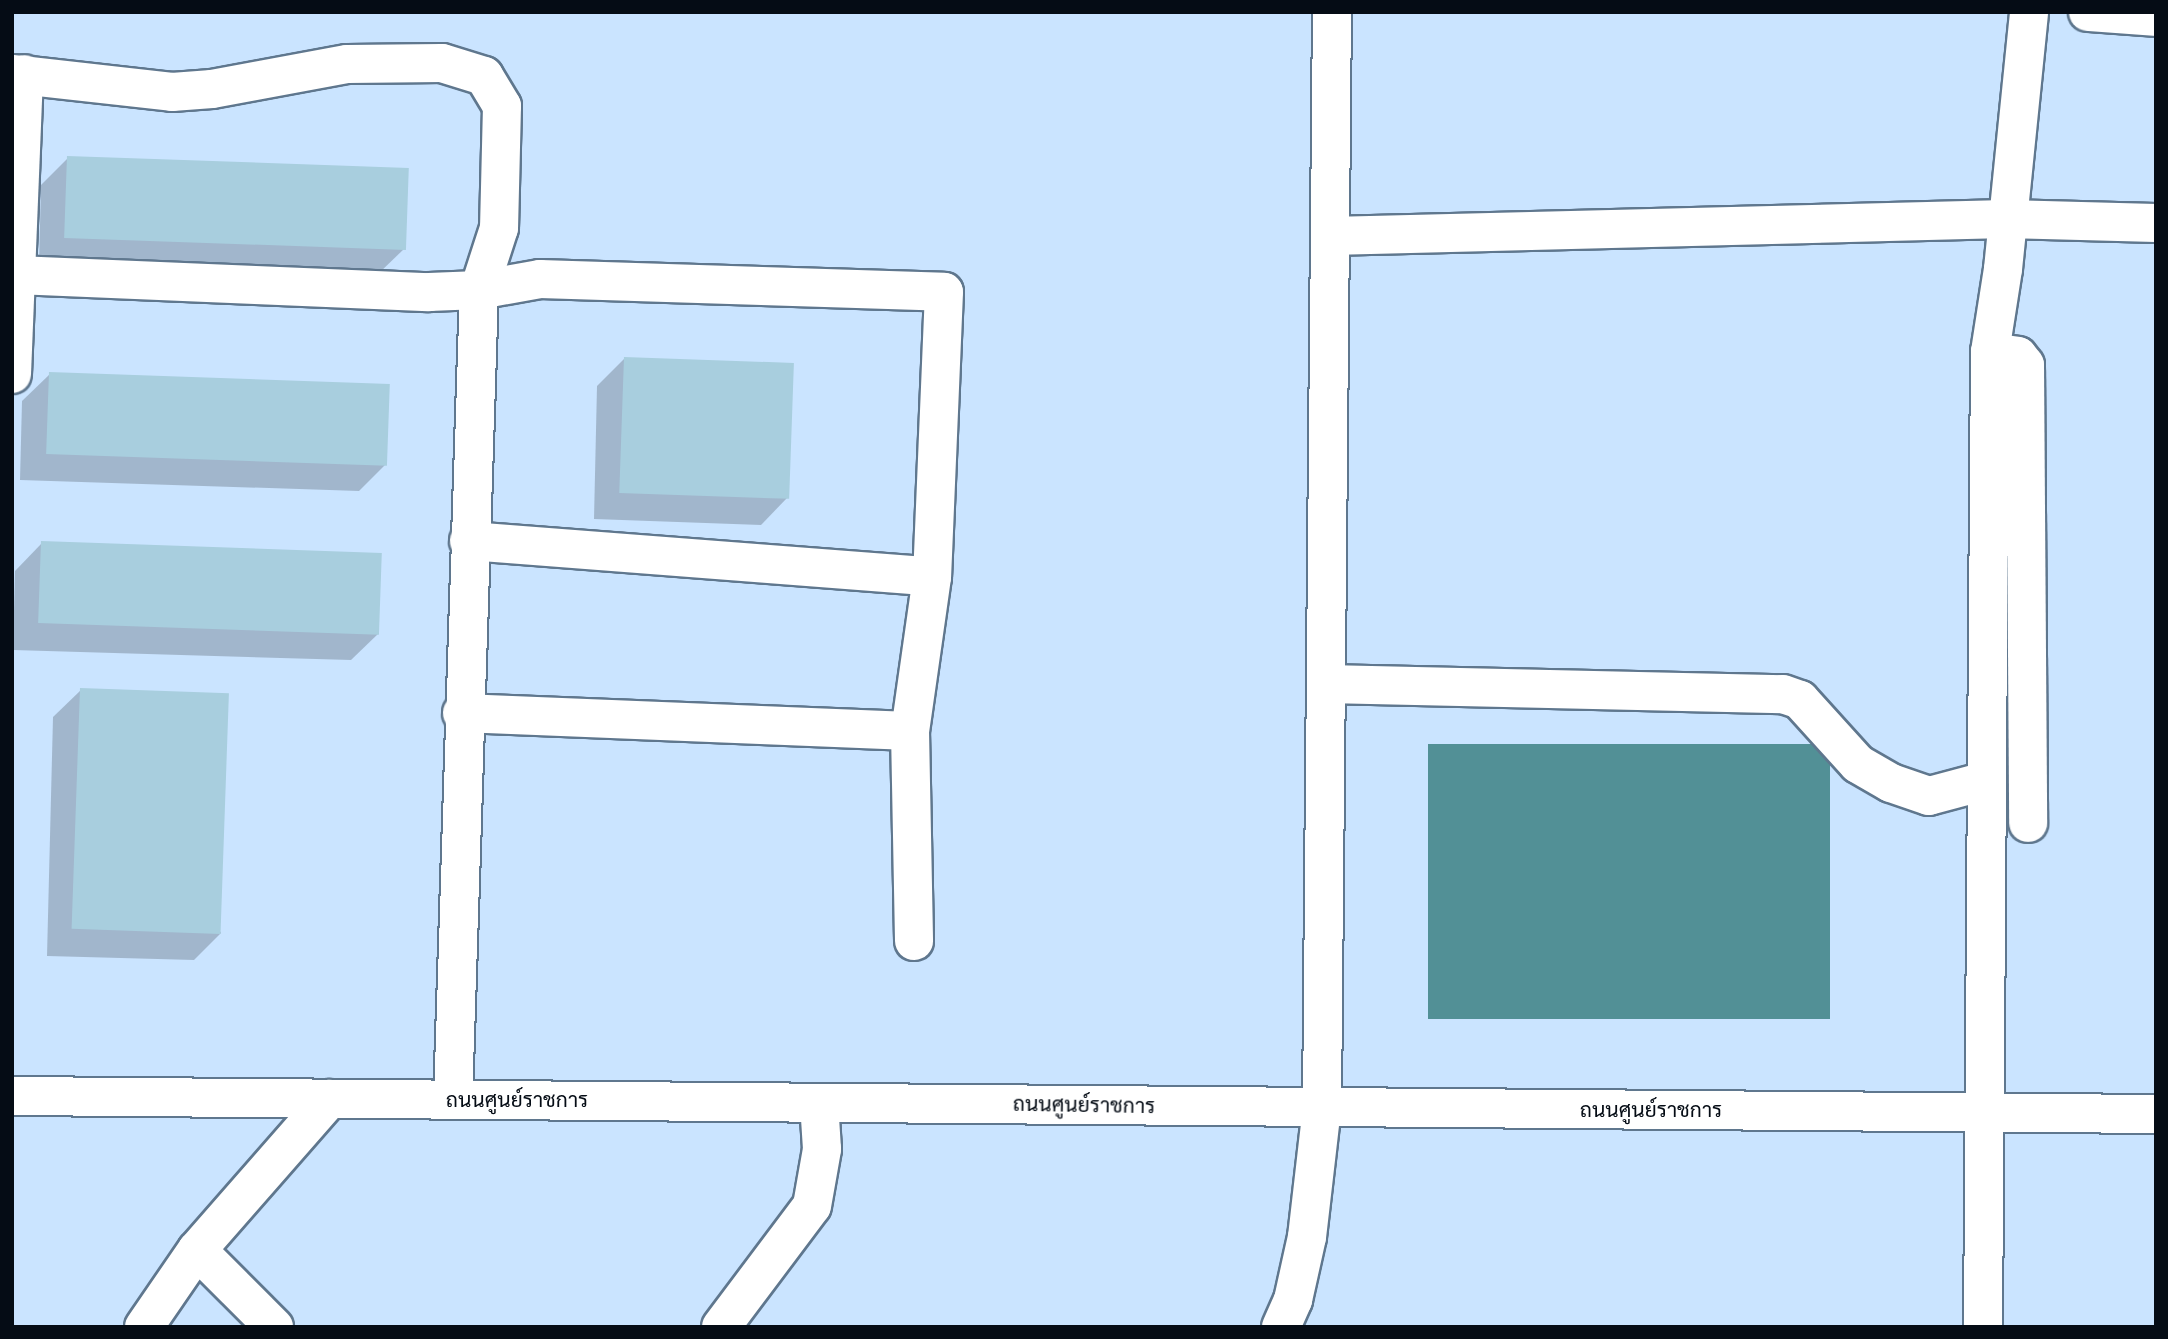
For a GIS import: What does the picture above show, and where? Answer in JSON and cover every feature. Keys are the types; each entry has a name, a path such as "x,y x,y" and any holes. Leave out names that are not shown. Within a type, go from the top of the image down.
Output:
{"street":[{"path":"1281,1327 1293,1300 1307,1237 1322,1107 1332,12"},
{"path":"1983,1327 1990,352 2003,269 2029,12"},
{"path":"2088,12 2156,17"},
{"path":"12,374 18,74 172,92 347,64 442,63 484,76 502,106 499,228 478,290 462,713 453,1100"},
{"path":"1330,236 2006,219 2156,223"},
{"path":"16,275 478,290 540,279 944,292 932,577 910,731 914,941"},
{"path":"1990,352 2018,356 2025,365 2028,823"},
{"path":"468,541 932,577"},
{"path":"1326,684 1783,694 1800,700 1858,764 1891,783 1929,796 1985,781"},
{"path":"462,713 910,731"},
{"name":"ถนนศูนย์ราชการ","path":"12,1096 2156,1114"},
{"path":"144,1327 197,1250 329,1099"},
{"path":"721,1327 812,1206 822,1149 819,1103"},
{"path":"197,1250 274,1327"}],"shaded area":[{"path":"1428,744 1830,744 1830,1019 1428,1019"}],"building":[{"path":"67,156 409,168 406,250 64,238"},
{"path":"624,357 794,363 789,499 619,493"},
{"path":"49,372 390,384 387,466 46,454"},
{"path":"41,541 382,553 379,635 38,623"},
{"path":"80,688 229,693 220,934 72,929"}]}
